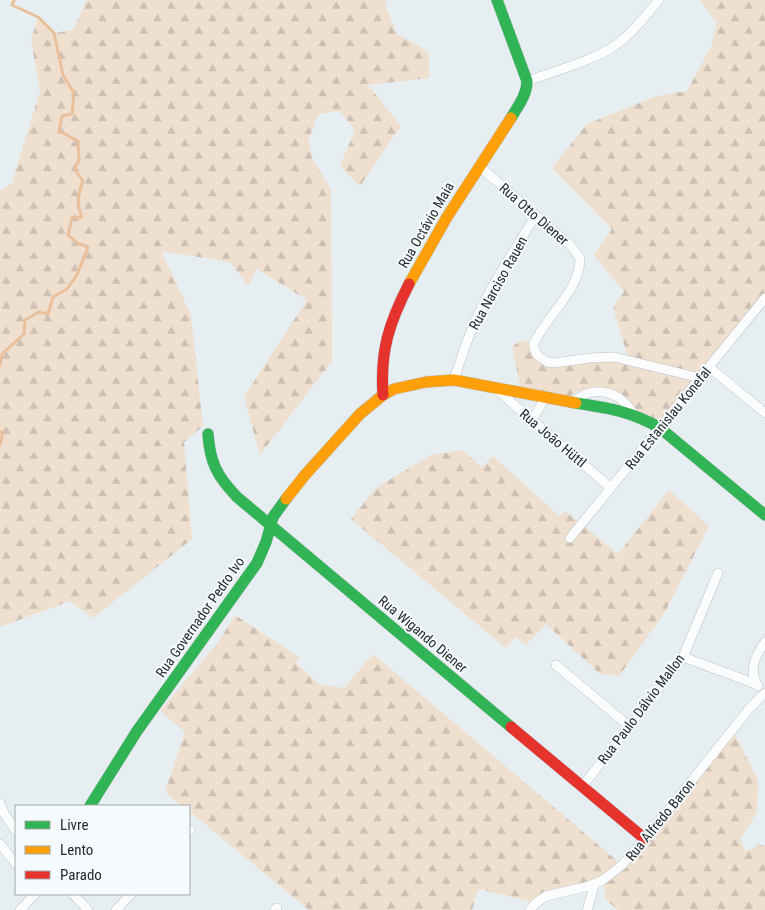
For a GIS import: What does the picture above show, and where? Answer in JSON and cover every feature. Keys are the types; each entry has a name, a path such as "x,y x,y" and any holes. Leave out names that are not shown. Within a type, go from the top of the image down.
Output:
{"street":[{"path":"497,0 527,81 594,56 616,45 636,27 659,0"},
{"name":"Rua Octávio Maia","path":"383,395 384,346 395,315 429,246 521,102 527,81"},
{"name":"Rua Otto Diener","path":"479,166 571,246 580,258 578,272 573,283 537,337 534,348 537,355 554,363 614,357 700,378"},
{"name":"Rua Narciso Rauen","path":"454,380 463,351 478,315 496,281 536,216"},
{"name":"Rua Estanislau Konefal","path":"570,538 765,298"},
{"path":"709,368 765,413"},
{"name":"Rua Governador Pedro Ivo","path":"91,805 137,731 252,571 262,552 273,517 278,509 311,468 360,414 383,395 394,390 439,380 454,380 545,398 617,408 660,428 765,515"},
{"name":"Rua João Hüttl","path":"494,388 611,488"},
{"path":"532,420 545,398"},
{"name":"Rua Wigando Diener","path":"208,434 211,462 220,478 237,497 645,839"},
{"name":"Rua Paulo Dálvio Mallon","path":"582,787 683,657 718,573"},
{"path":"765,642 754,661 753,676 756,684 765,694"},
{"path":"683,657 756,684"},
{"path":"556,665 629,726"},
{"name":"Rua Alfredo Baron","path":"530,910 546,896 576,890 596,883 622,865 744,715 765,694"},
{"path":"0,804 15,830"},
{"path":"0,844 15,863"},
{"path":"587,910 596,883"},
{"path":"20,910 34,895"},
{"path":"73,895 88,910"},
{"path":"116,910 130,895"}],"green space":[{"path":"87,0 388,0 385,5 397,34 429,52 429,78 368,85 401,126 360,186 340,166 355,130 340,111 318,114 308,142 313,160 331,189 332,361 260,455 244,397 307,300 257,269 248,286 230,262 161,251 191,315 203,426 184,442 192,539 93,618 70,601 0,627 0,191 12,183 40,91 31,40 38,17 54,33 73,30"},
{"path":"700,0 765,0 765,298 660,428 618,397 600,389 584,389 563,401 522,394 512,347 521,340 534,343 542,359 629,360 613,308 624,292 594,255 612,229 552,168 587,124 657,96 687,91 712,45 717,23"},
{"path":"462,450 482,467 493,456 559,516 565,511 618,554 669,490 709,526 665,612 619,676 600,674 546,624 526,645 516,637 506,648 351,519 376,488 431,455"},
{"path":"235,615 300,658 296,663 319,684 344,688 373,654 622,865 732,729 758,780 757,812 740,840 746,852 759,845 765,846 765,910 618,910 606,900 603,880 536,903 478,889 472,910 309,910 190,812 190,805 181,805 165,792 185,732 160,711 217,644"}],"waterway":[{"path":"0,365 2,354 24,334 25,320 39,312 48,314 53,297 67,289 77,275 88,247 77,243 68,235 72,218 82,217 78,199 83,181 74,168 79,161 78,141 59,131 62,116 72,114 74,93 63,75 54,33 38,17 12,5 14,0"},
{"path":"0,432 3,432 0,445"}],"traffic: fast":[{"path":"497,0 527,81 524,96 511,118"},
{"path":"576,403 619,411 660,428 765,515"},
{"path":"208,434 216,468 224,482 237,497 511,727"},
{"path":"91,805 137,731 257,563 266,542 273,517 286,499"}],"traffic: slow":[{"path":"409,284 447,217 511,118"},
{"path":"286,499 360,414 383,395 394,389 426,382 454,380 576,403"}],"traffic: jam":[{"path":"383,395 382,379 387,338 409,284"},
{"path":"511,727 645,839"}]}
